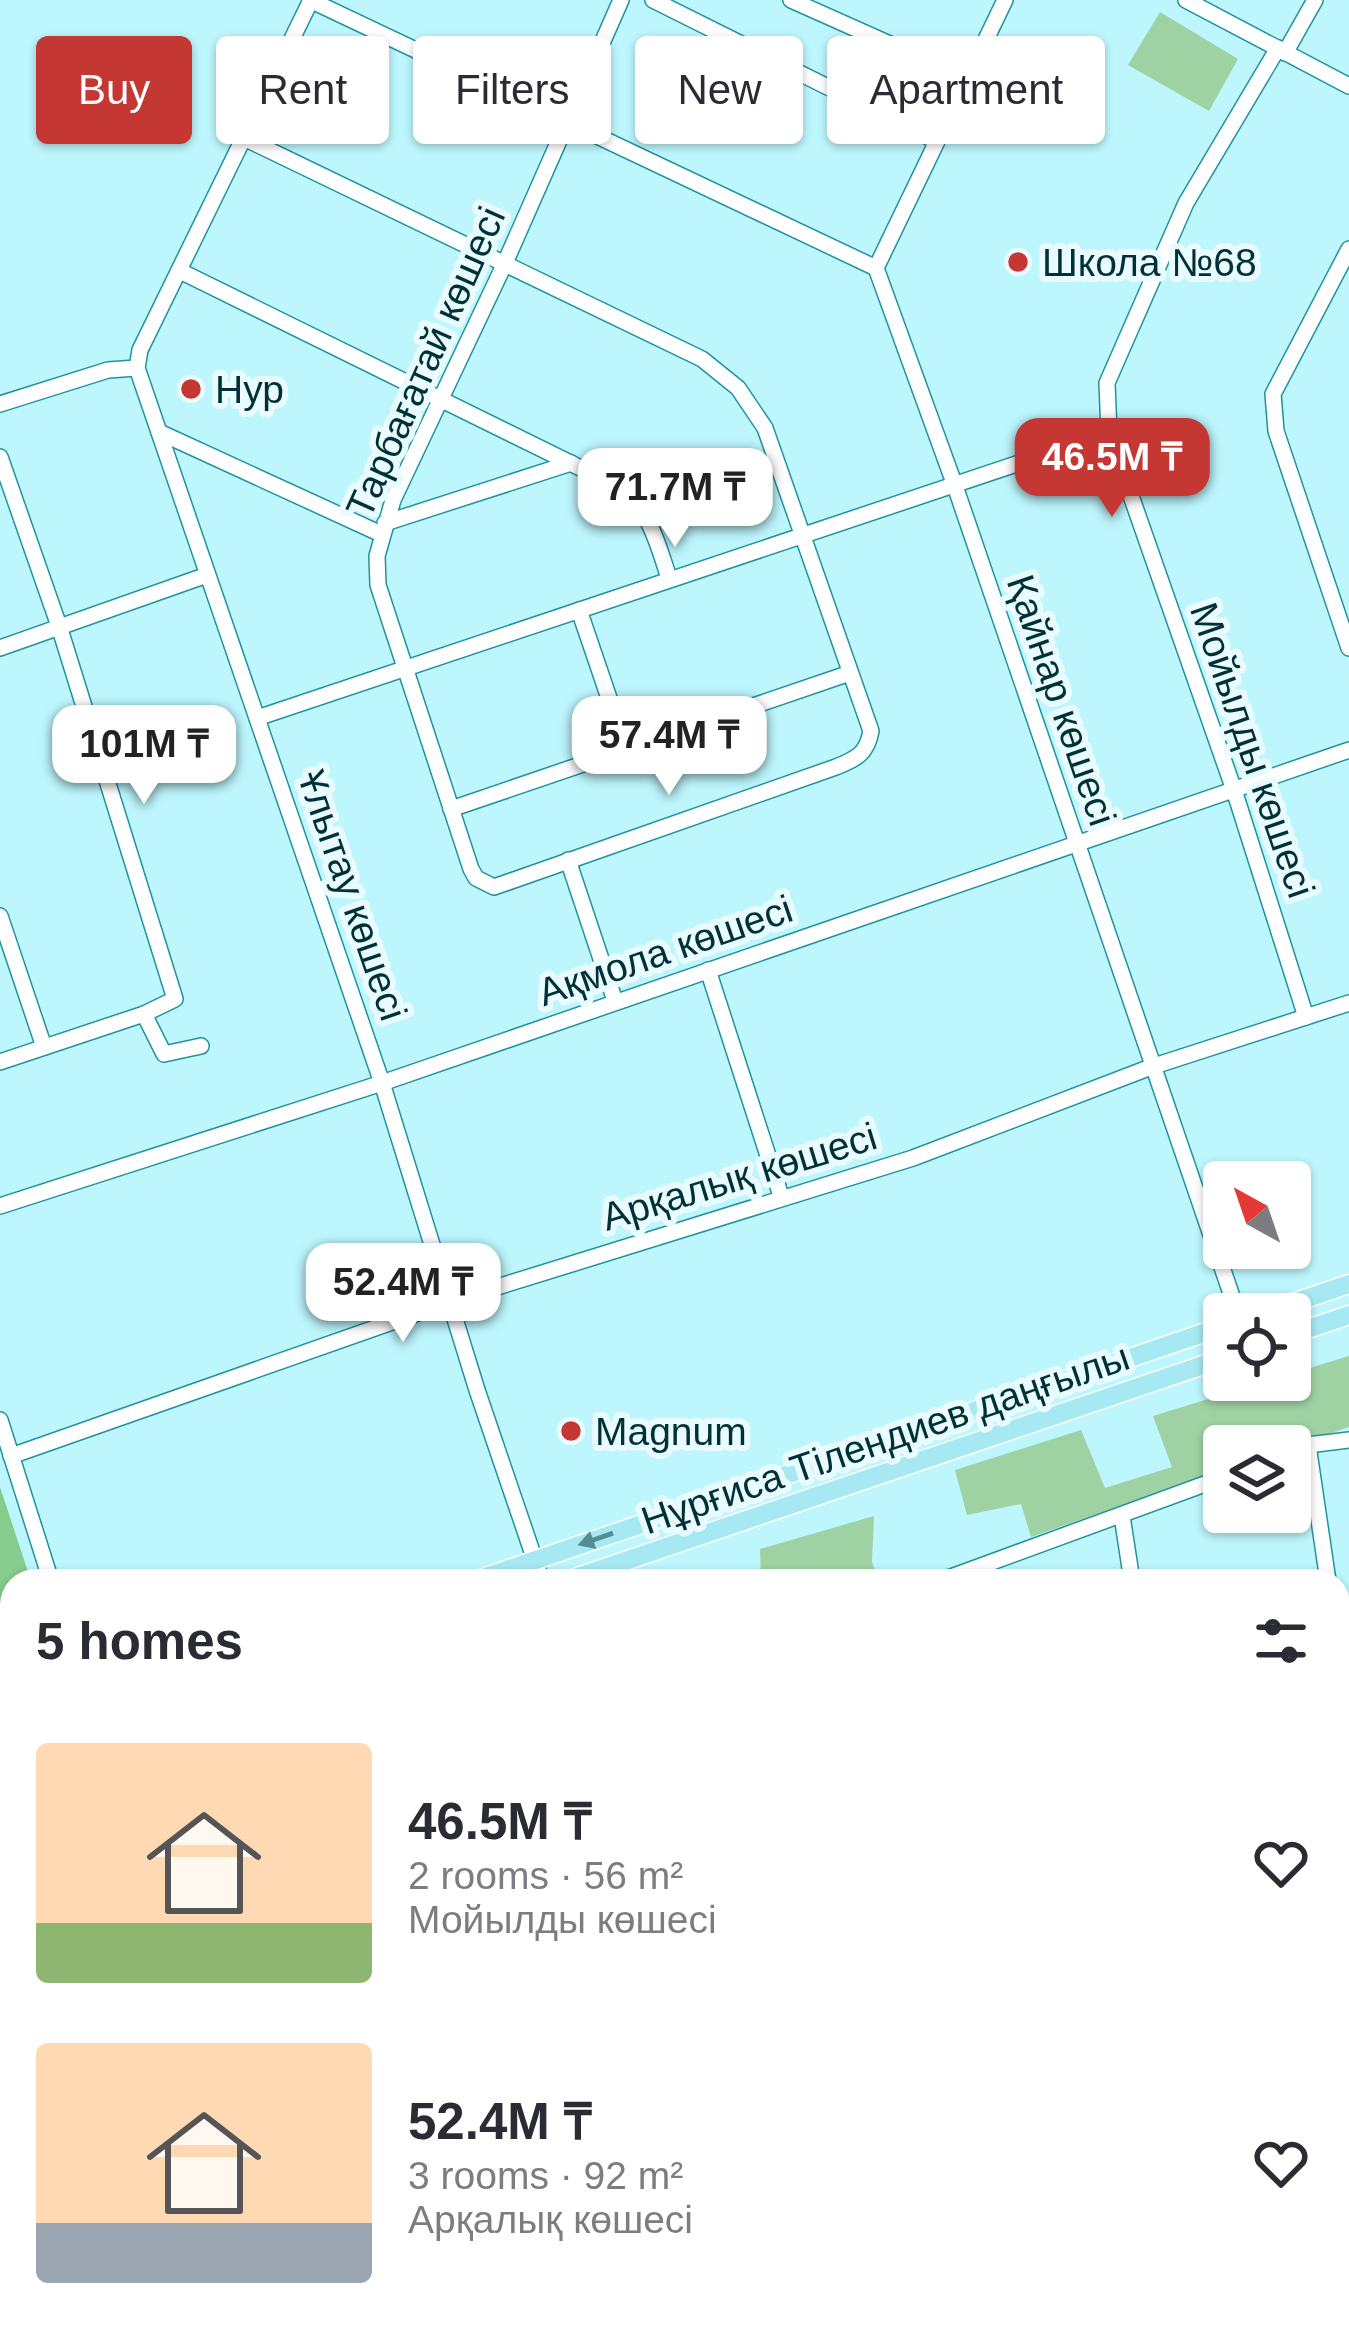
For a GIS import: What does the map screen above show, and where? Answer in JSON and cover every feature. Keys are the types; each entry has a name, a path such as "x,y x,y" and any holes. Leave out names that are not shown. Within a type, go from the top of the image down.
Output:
{"main road":[{"path":"1311,1297 1349,1285"},
{"path":"1311,1328 1349,1316"},
{"name":"Нұрғиса Тілендиев даңғылы","path":"509,1569 1203,1333"},
{"name":"Нұрғиса Тілендиев даңғылы","path":"601,1569 1203,1365"}],"street":[{"path":"294,36 310,0 413,48"},
{"name":"Тарбағатай көшесі","path":"606,36 621,0"},
{"path":"653,0 827,87"},
{"path":"791,0 872,36"},
{"path":"987,36 1005,0"},
{"path":"1186,0 1349,86"},
{"name":"Мойылды көшесі","path":"1306,1017 1234,790 1109,434 1106,383 1186,203 1316,0"},
{"path":"611,141 876,268 935,144"},
{"path":"0,404 108,370 136,368 140,350 244,144"},
{"path":"254,144 702,359 738,388 765,428 871,731 868,748 855,760 568,860 615,1001"},
{"name":"Тарбағатай көшесі","path":"559,144 383,528 376,556 378,585 470,869 494,887 568,860"},
{"path":"1349,249 1274,394 1276,431 1349,648"},
{"name":"Қайнар көшесі","path":"876,268 1231,1293"},
{"path":"180,271 621,488 642,506 669,578"},
{"name":"Ұлытау көшесі","path":"136,368 382,1083 538,1569"},
{"path":"159,432 383,528 466,494 571,463"},
{"path":"257,718 1109,434"},
{"path":"0,458 59,626 175,999 145,1015 0,1062"},
{"path":"0,648 207,575"},
{"path":"579,610 626,748"},
{"path":"451,809 850,673"},
{"name":"Ақмола көшесі","path":"0,1206 382,1083 1349,750"},
{"path":"0,916 44,1047"},
{"path":"708,970 782,1196"},
{"name":"Арқалық көшесі","path":"11,1456 582,1258 913,1158 1151,1066 1349,1003"},
{"path":"145,1015 164,1054 201,1046"},
{"path":"0,1420 47,1569"},
{"path":"1311,1445 1349,1440"},
{"path":"1311,1465 1326,1569"},
{"path":"974,1569 1203,1485"},
{"path":"1122,1516 1130,1569"}],"green space":[{"path":"1160,12 1238,59 1209,111 1128,65"},
{"path":"1349,1356 1349,1427 1311,1440 1311,1425 1203,1425 1203,1477 1031,1537 1021,1504 967,1515 955,1470 1081,1430 1105,1488 1172,1467 1153,1416 1203,1401 1311,1401 1311,1368"},
{"path":"0,1487 27,1569 0,1569"},
{"path":"874,1516 875,1569 761,1569 760,1549"}],"place":[{"name":"Школа №68","path":"1018,262"},
{"name":"Нур","path":"191,389"},
{"name":"Magnum","path":"571,1431"}]}
